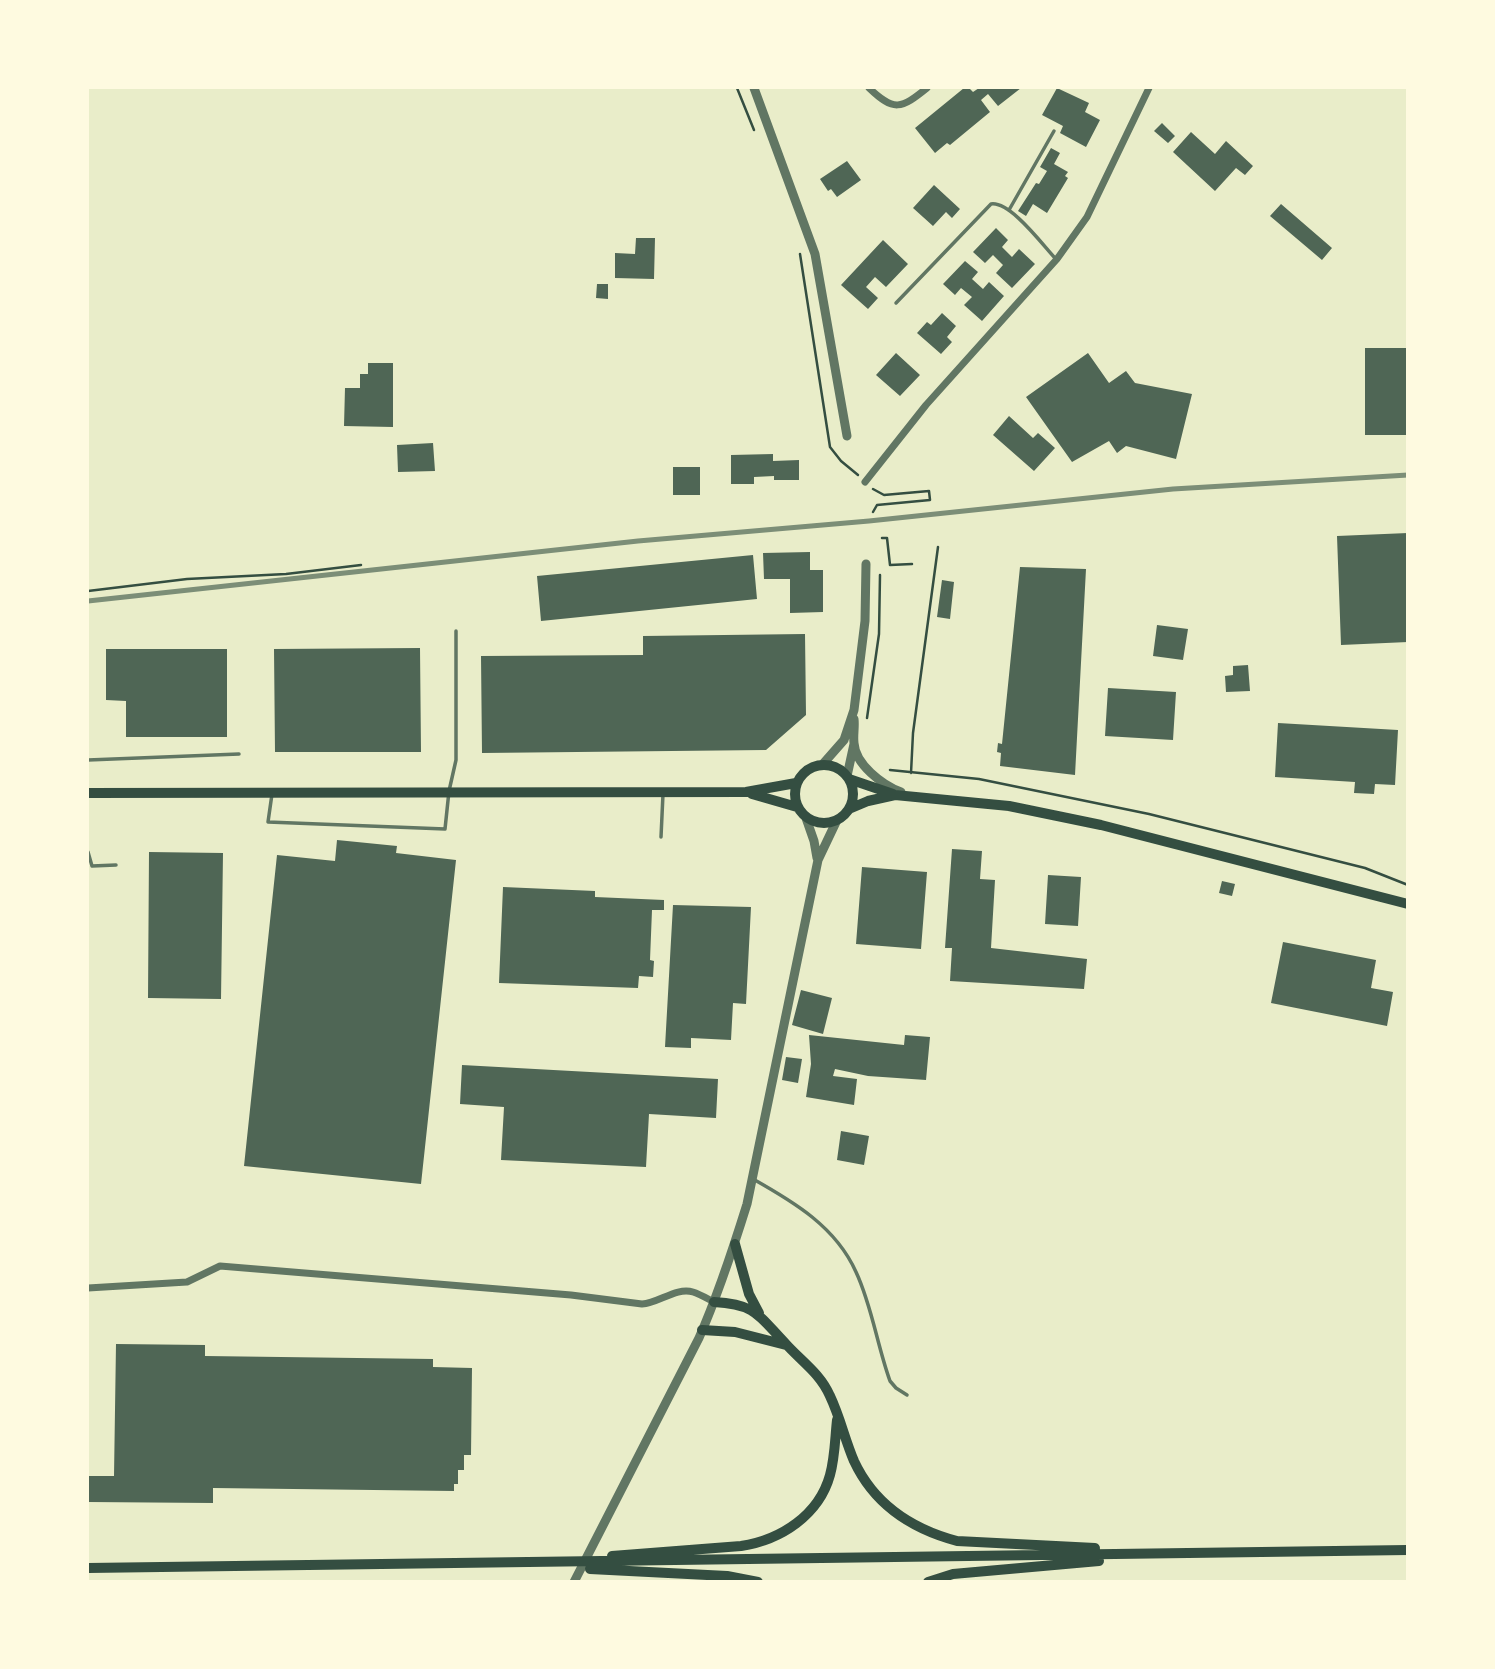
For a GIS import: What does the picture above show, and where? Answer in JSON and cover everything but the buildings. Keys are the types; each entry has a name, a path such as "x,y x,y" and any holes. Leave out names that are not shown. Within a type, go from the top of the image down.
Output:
{"main road":[{"path":"895,794 849,808 837,820 821,823 806,818 794,799 796,783 806,770 822,765 833,766 848,778 895,794 1009,806 1089,822 1408,904"},
{"path":"848,778 853,794 849,808"},
{"path":"88,793 746,792 796,783"},
{"path":"746,792 797,807"},
{"path":"734,1244 749,1294 759,1313 821,1381 830,1396 858,1468 878,1498 911,1523 939,1536 972,1543 1192,1553"},
{"path":"714,1302 742,1306 759,1313"},
{"path":"702,1330 747,1334 786,1345"},
{"path":"503,1564 741,1546 767,1541 804,1518 827,1485 834,1456 837,1417"},
{"path":"88,1568 1408,1550"},
{"path":"928,1581 953,1574 1192,1553"},
{"path":"503,1564 727,1576 758,1581"}],"street":[{"path":"754,88 815,254 847,436"},
{"path":"869,88 880,99 895,106 903,105 927,88"},
{"path":"865,482 926,405 1057,259 1097,200 1149,88"},
{"path":"848,778 854,744 854,710 865,621 866,564"},
{"path":"822,765 844,740 854,710"},
{"path":"854,744 860,758 878,779 895,790 910,795"},
{"path":"806,818 818,860"},
{"path":"574,1581 714,1302 734,1244 752,1178 818,860 837,820"},
{"path":"88,1287 187,1282 220,1266 571,1295 642,1304 672,1294 692,1291 714,1302"}],"lane":[{"path":"1009,210 1054,131"},
{"path":"896,303 990,204 996,203 1009,210 1057,259"},
{"path":"272,792 268,822 446,829 449,791 456,760 456,631"},
{"path":"88,760 239,754"},
{"path":"661,837 663,792"},
{"path":"88,852 92,866 116,865"},
{"path":"752,1178 817,1220 846,1254 864,1291 890,1381 895,1388 907,1395"}],"path":[{"path":"737,88 756,132"},
{"path":"800,252 830,447 841,461 876,492 884,495 929,491 930,500 877,505 873,512"},
{"path":"882,538 887,538 890,565 912,564"},
{"path":"911,773 913,733 938,547"},
{"path":"88,591 187,579 361,565"},
{"path":"867,722 868,713"},
{"path":"884,767 890,771 979,779 1149,814 1365,868 1408,886"}],"railway":[{"path":"88,601 638,541 869,521 1173,489 1408,475"}]}
